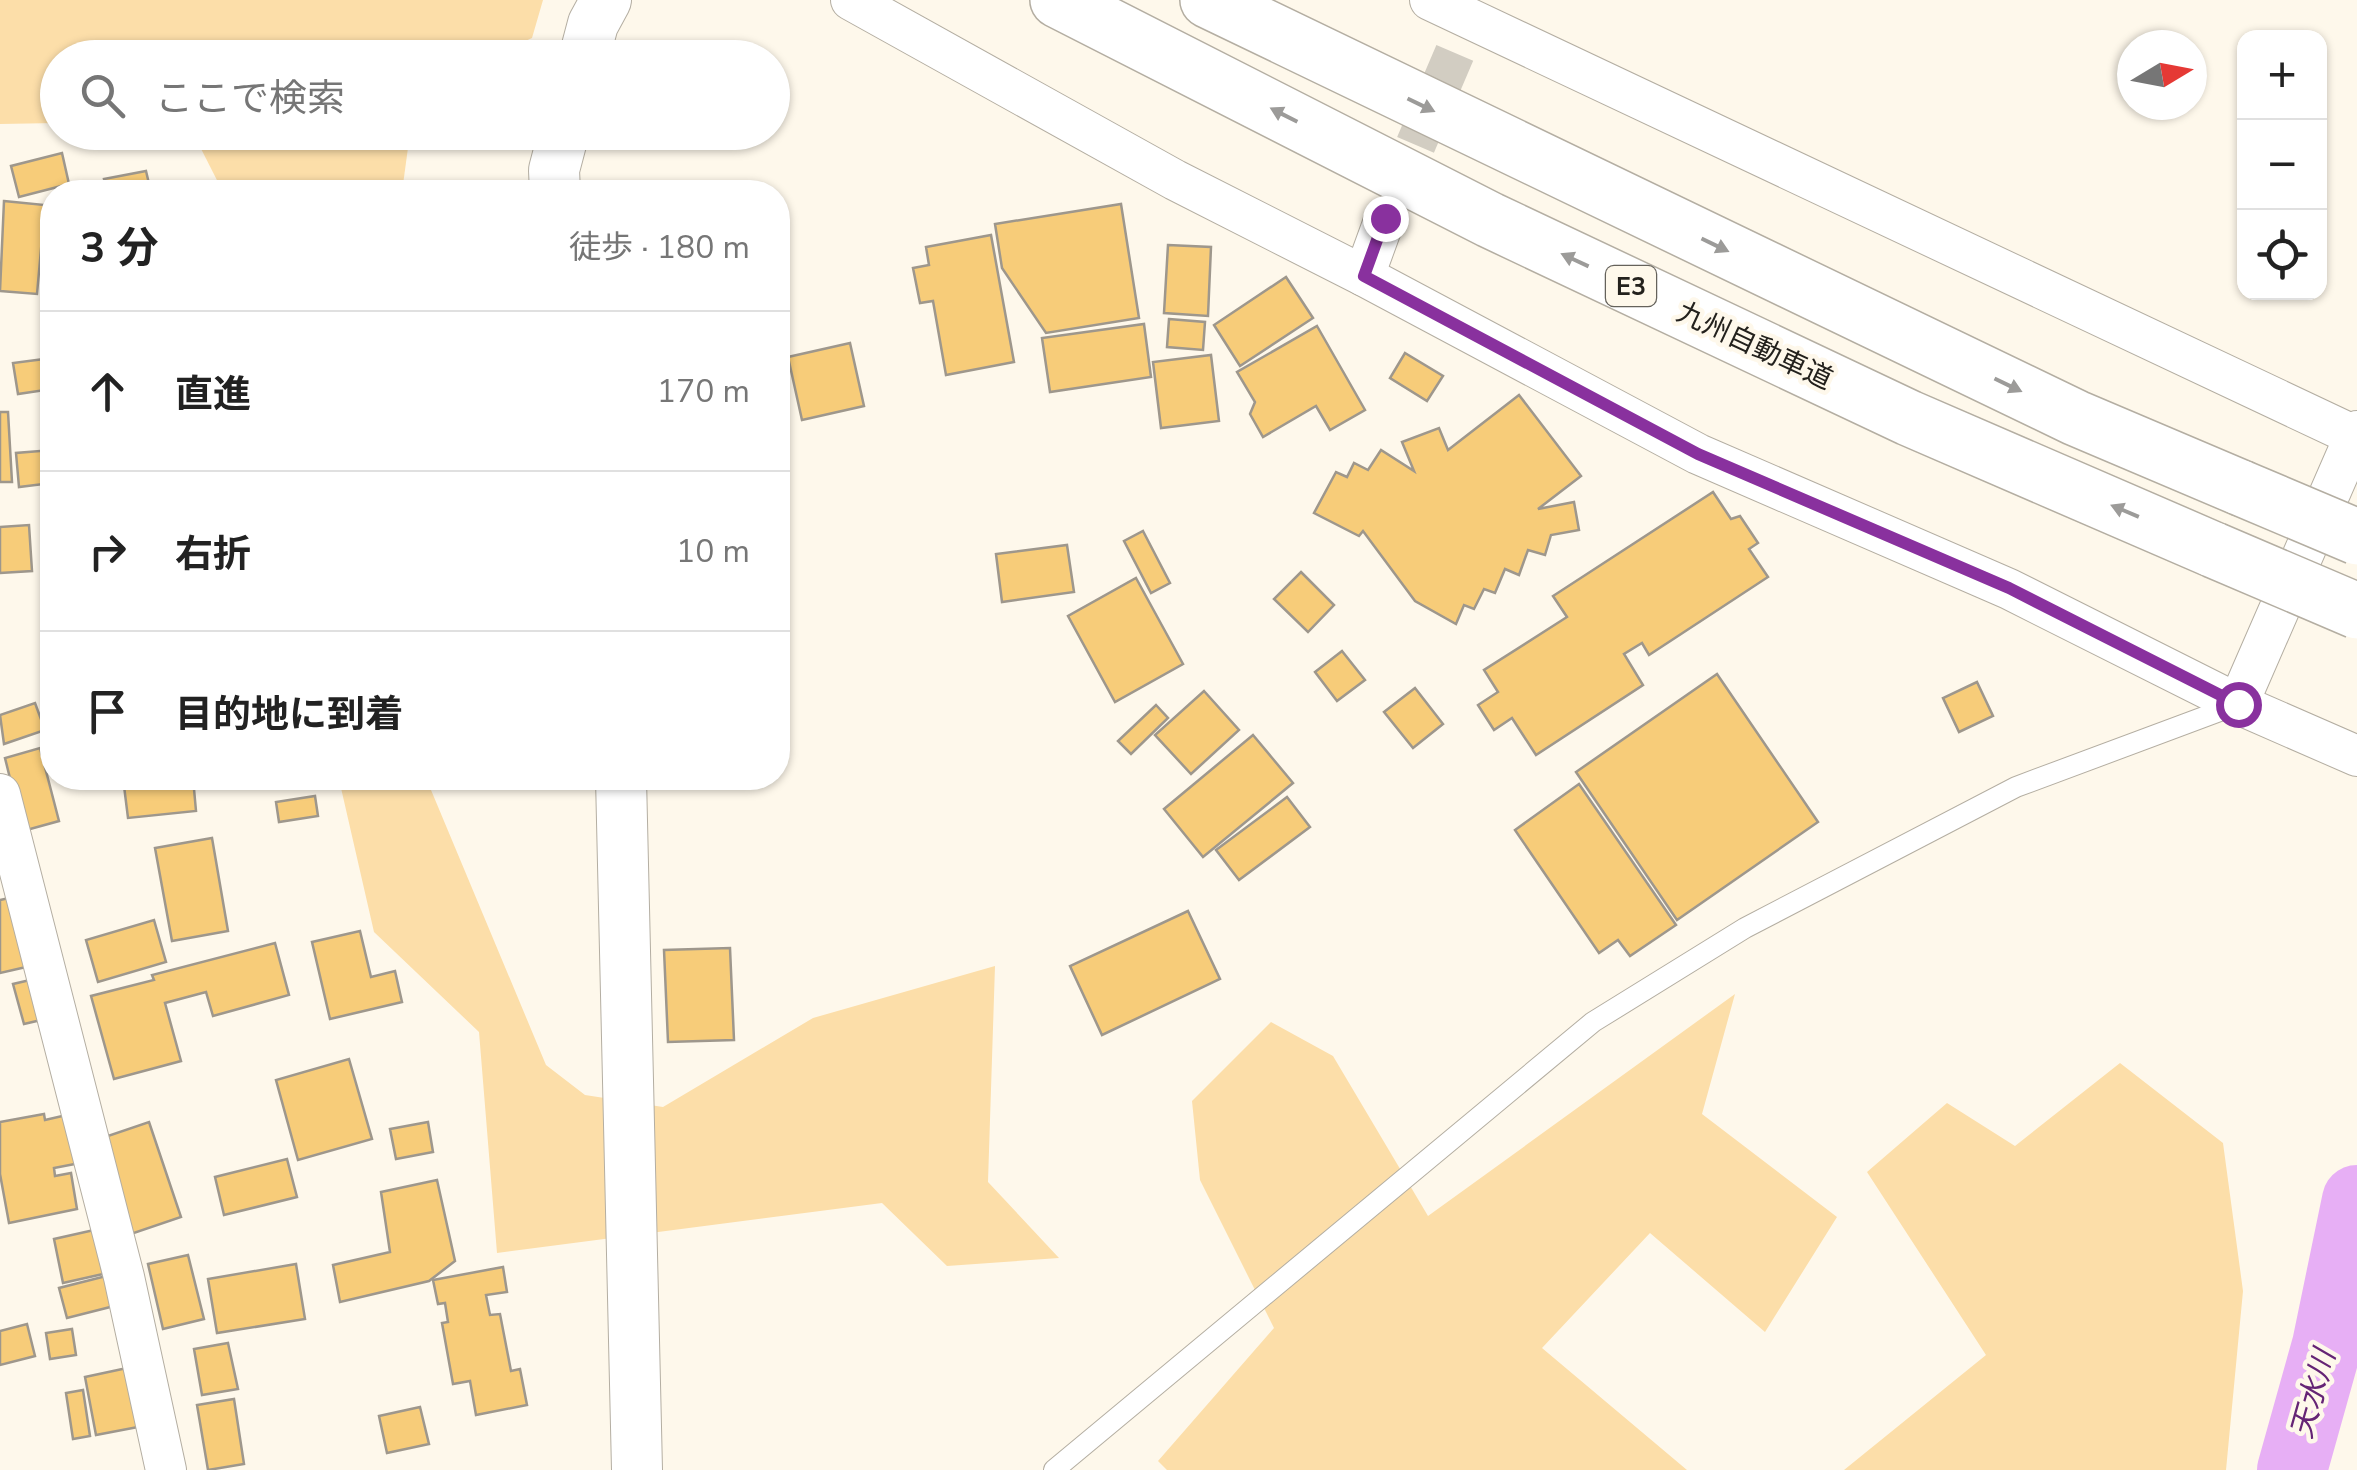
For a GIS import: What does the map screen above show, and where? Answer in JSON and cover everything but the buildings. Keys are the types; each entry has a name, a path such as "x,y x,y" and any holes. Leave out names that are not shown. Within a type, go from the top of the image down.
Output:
{"highway":[{"name":"九州自動車道","path":"1058,0 1490,220 1910,418 2357,612"},
{"path":"1208,0 2076,418 2357,537"}],"street":[{"path":"589,40 606,0"},
{"path":"851,0 1176,180 1698,454 2009,588 2238,704 2357,756"},
{"path":"1430,0 1470,24 2356,434 2238,704"},
{"path":"555,180 559,150"},
{"path":"1364,276 1385,218"},
{"path":"621,790 638,1470"},
{"path":"0,794 124,1277 166,1470"}],"lane":[{"path":"1054,1470 1593,1022 1745,928 2016,787 2238,704"}],"shaded area":[{"path":"0,0 543,0 532,38 528,40 40,40 40,123 0,124"},
{"path":"202,150 408,150 404,180 217,180"},
{"path":"341,790 431,790 546,1065 585,1095 663,1107 813,1018 995,966 988,1182 1059,1258 947,1266 882,1203 497,1253 479,1032 374,932"},
{"path":"1735,994 1702,1114 1837,1217 1765,1332 1650,1233 1542,1348 1687,1470 1167,1470 1158,1461 1274,1328 1200,1180 1192,1101 1271,1022 1333,1056 1428,1216"},
{"path":"2120,1063 2223,1143 2243,1291 2226,1470 1844,1470 1986,1355 1867,1172 1947,1103 2015,1146"}],"waterway":[{"name":"天水川","path":"2292,1470 2327,1345 2357,1200"}],"tunnel":[{"path":"1392,200 1456,50"}],"route":[{"path":"1385,218 1364,276 1698,454 2009,588 2238,704"}]}
